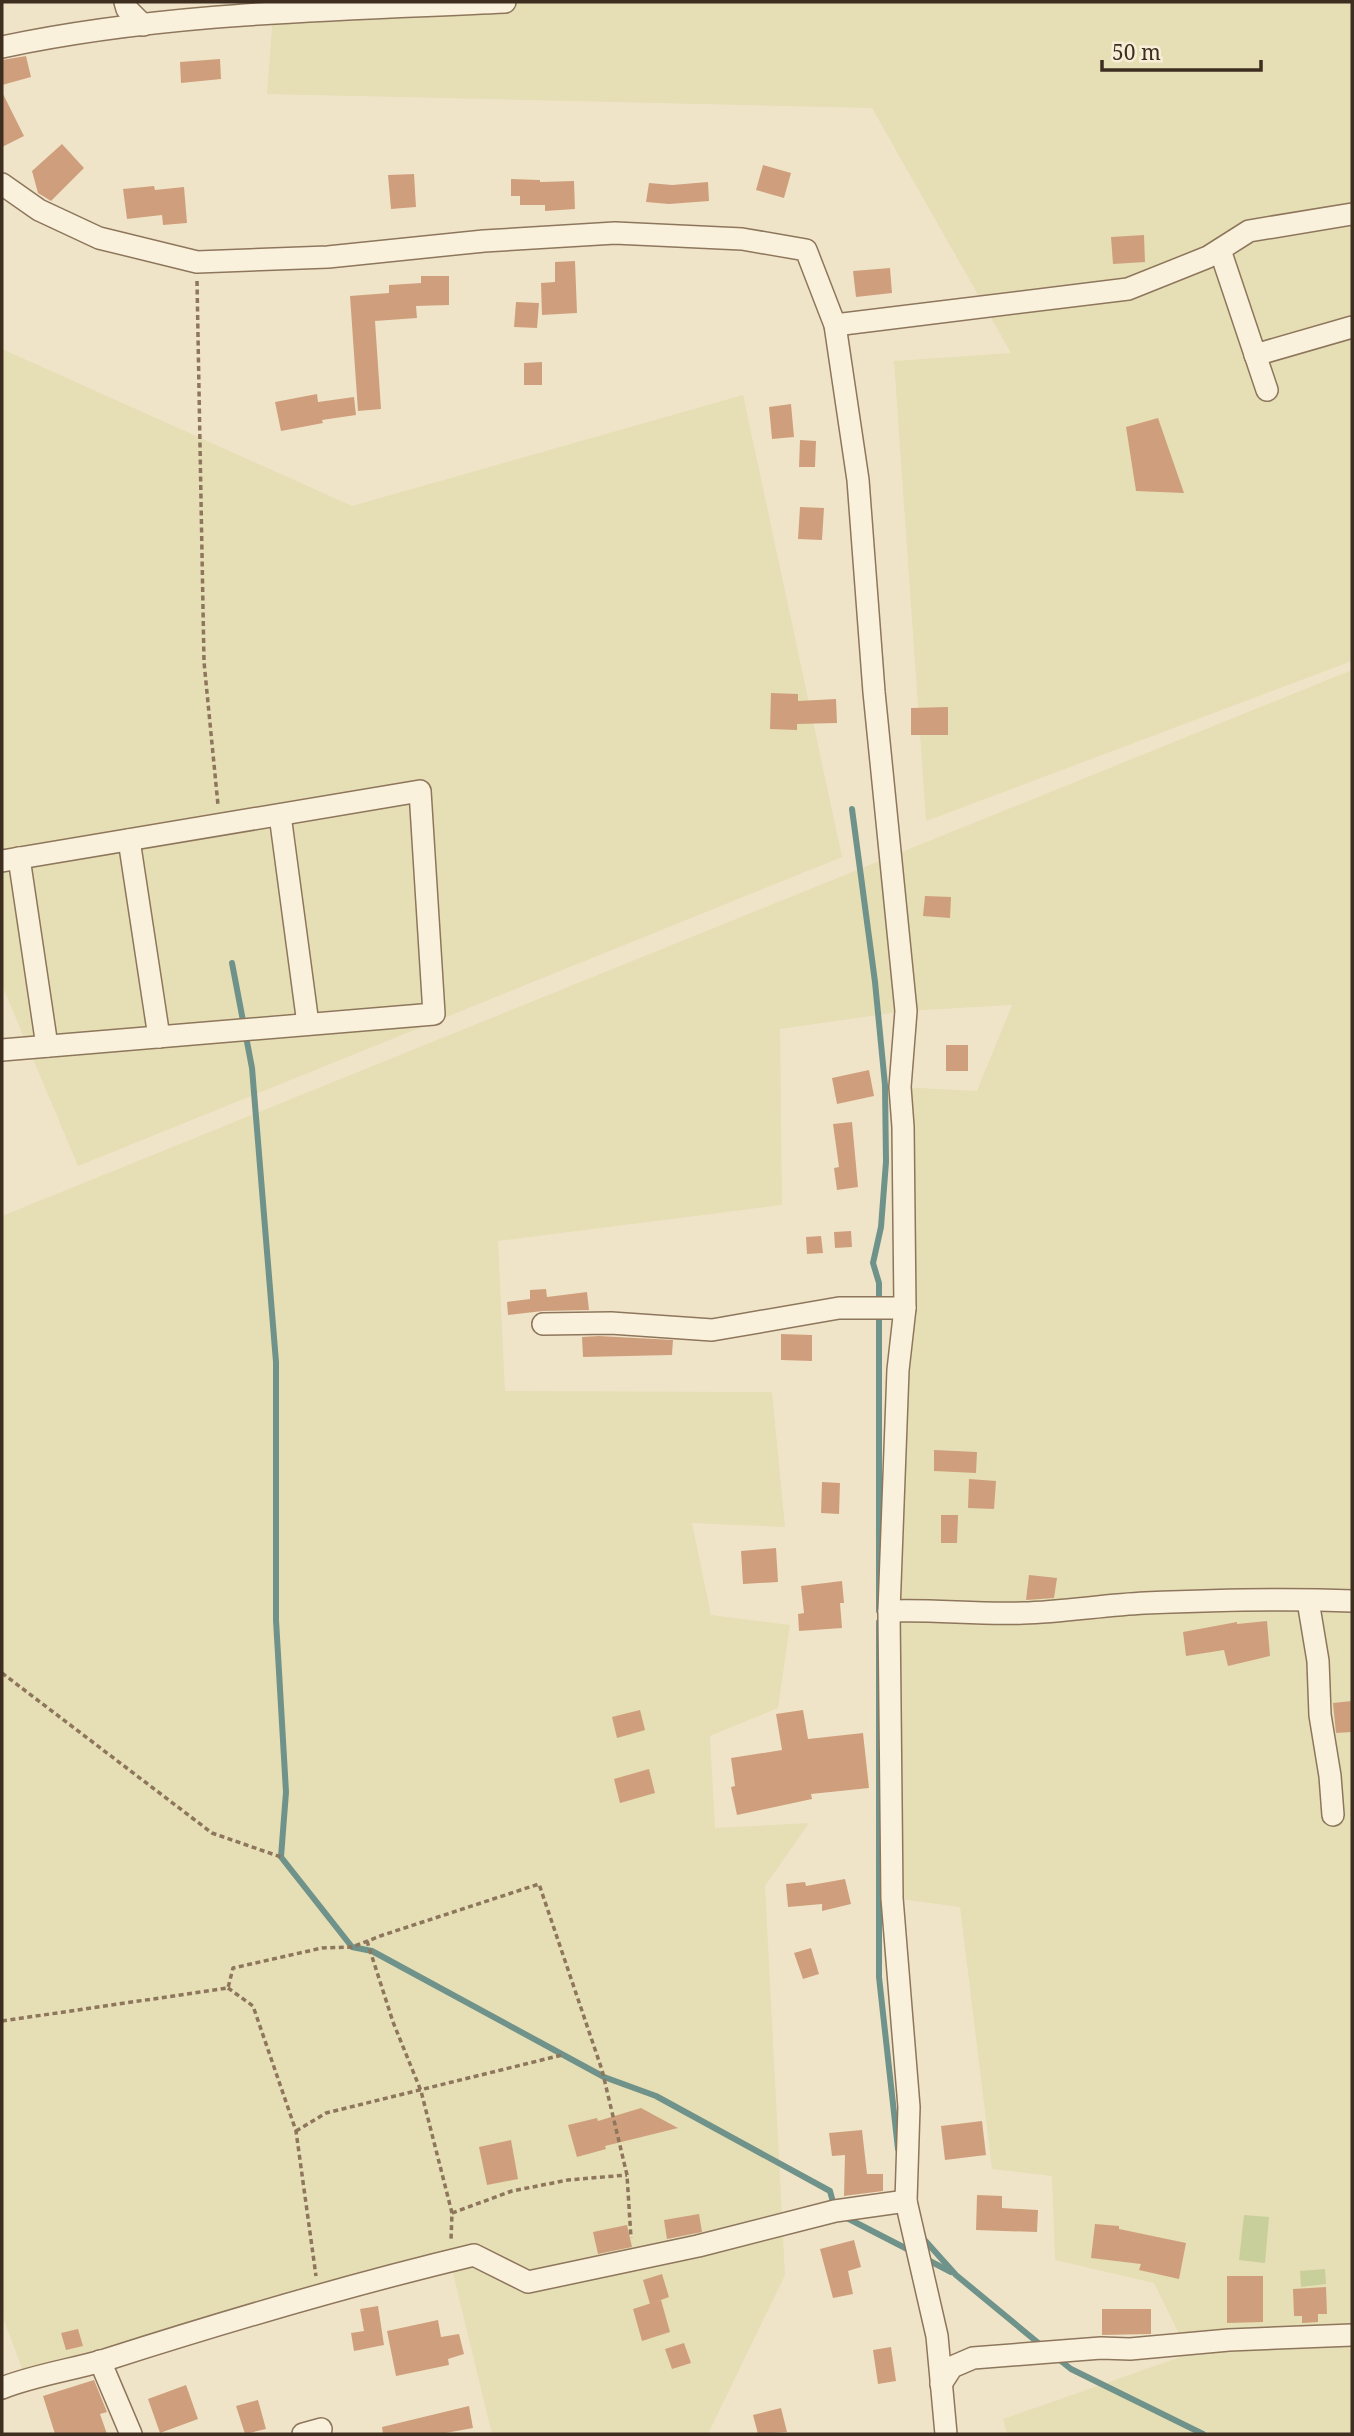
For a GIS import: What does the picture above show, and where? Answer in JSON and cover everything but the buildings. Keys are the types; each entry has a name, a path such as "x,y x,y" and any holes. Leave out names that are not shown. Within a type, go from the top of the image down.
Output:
{"street":[{"path":"125,2 127,9 143,25"},
{"path":"2,47 143,25 306,12 505,2"},
{"path":"2,184 39,210 99,238 197,262 328,257 484,241 615,233 742,239 806,250 835,325 858,480 874,692 906,1011 900,1087 903,1126 905,1308 898,1370 889,1611 892,1898 909,2107 906,2201 937,2343 946,2434"},
{"path":"835,325 1128,289 1208,257 1249,231 1352,214"},
{"path":"1220,250 1267,390"},
{"path":"1255,355 1352,327"},
{"path":"2,1050 433,1014 420,791 11,859 47,1046"},
{"path":"280,815 308,1024"},
{"path":"129,839 159,1037"},
{"path":"542,1324 611,1323 712,1330 839,1308 905,1308"},
{"path":"889,1611 1018,1614 1204,1600 1352,1601"},
{"path":"1308,1601 1318,1661 1320,1715 1333,1815"},
{"path":"2,2388 26,2379 100,2361 248,2314 474,2255 528,2283 835,2211 906,2201"},
{"path":"941,2384 952,2367 967,2359 1229,2340 1352,2335"},
{"path":"937,2343 953,2354 967,2359"},
{"path":"100,2361 131,2434"}],"path":[{"path":"197,262 204,662 220,824"},
{"path":"2,1673 212,1833 281,1857"},
{"path":"228,1988 233,1968 322,1948 352,1947 538,1884 602,2070 627,2175 633,2260"},
{"path":"367,1941 393,2022 421,2091 452,2213 450,2260"},
{"path":"2,2021 228,1988 253,2006 296,2131 318,2295"},
{"path":"296,2131 326,2113 562,2055"},
{"path":"452,2213 525,2189 568,2180 627,2175"}],"shaded area":[{"path":"274,2 1352,2 1352,661 926,821 894,361 1011,353 872,108 267,94"},
{"path":"2,349 352,506 743,395 842,857 78,1166 2,985"},
{"path":"1352,670 1352,2434 1007,2434 1003,2419 1189,2354 1154,2283 1055,2260 1052,2176 992,2169 960,1907 892,1898 900,1087 977,1091 1012,1005 906,1011 780,1029 782,1205 498,1241 505,1391 772,1392 785,1527 692,1523 711,1615 790,1625 778,1708 710,1736 715,1828 809,1823 765,1886 785,2275 708,2434 492,2434 450,2261 26,2379 2,2315 2,1216"}],"green space":[{"path":"1244,2215 1269,2217 1265,2263 1239,2260"},
{"path":"1325,2269 1326,2284 1301,2287 1300,2271"}],"waterway":[{"path":"852,809 875,982 885,1085 886,1162 881,1227 873,1263 879,1283 879,1611"},
{"path":"232,963 252,1068 276,1362 276,1620 286,1792 281,1857 352,1947 372,1951 604,2077 656,2096 830,2191 834,2206"},
{"path":"879,1622 879,1977 898,2149"},
{"path":"843,2216 911,2251"},
{"path":"921,2236 956,2275 1042,2346"},
{"path":"924,2258 951,2272"},
{"path":"1056,2357 1071,2369 1203,2434"}]}
